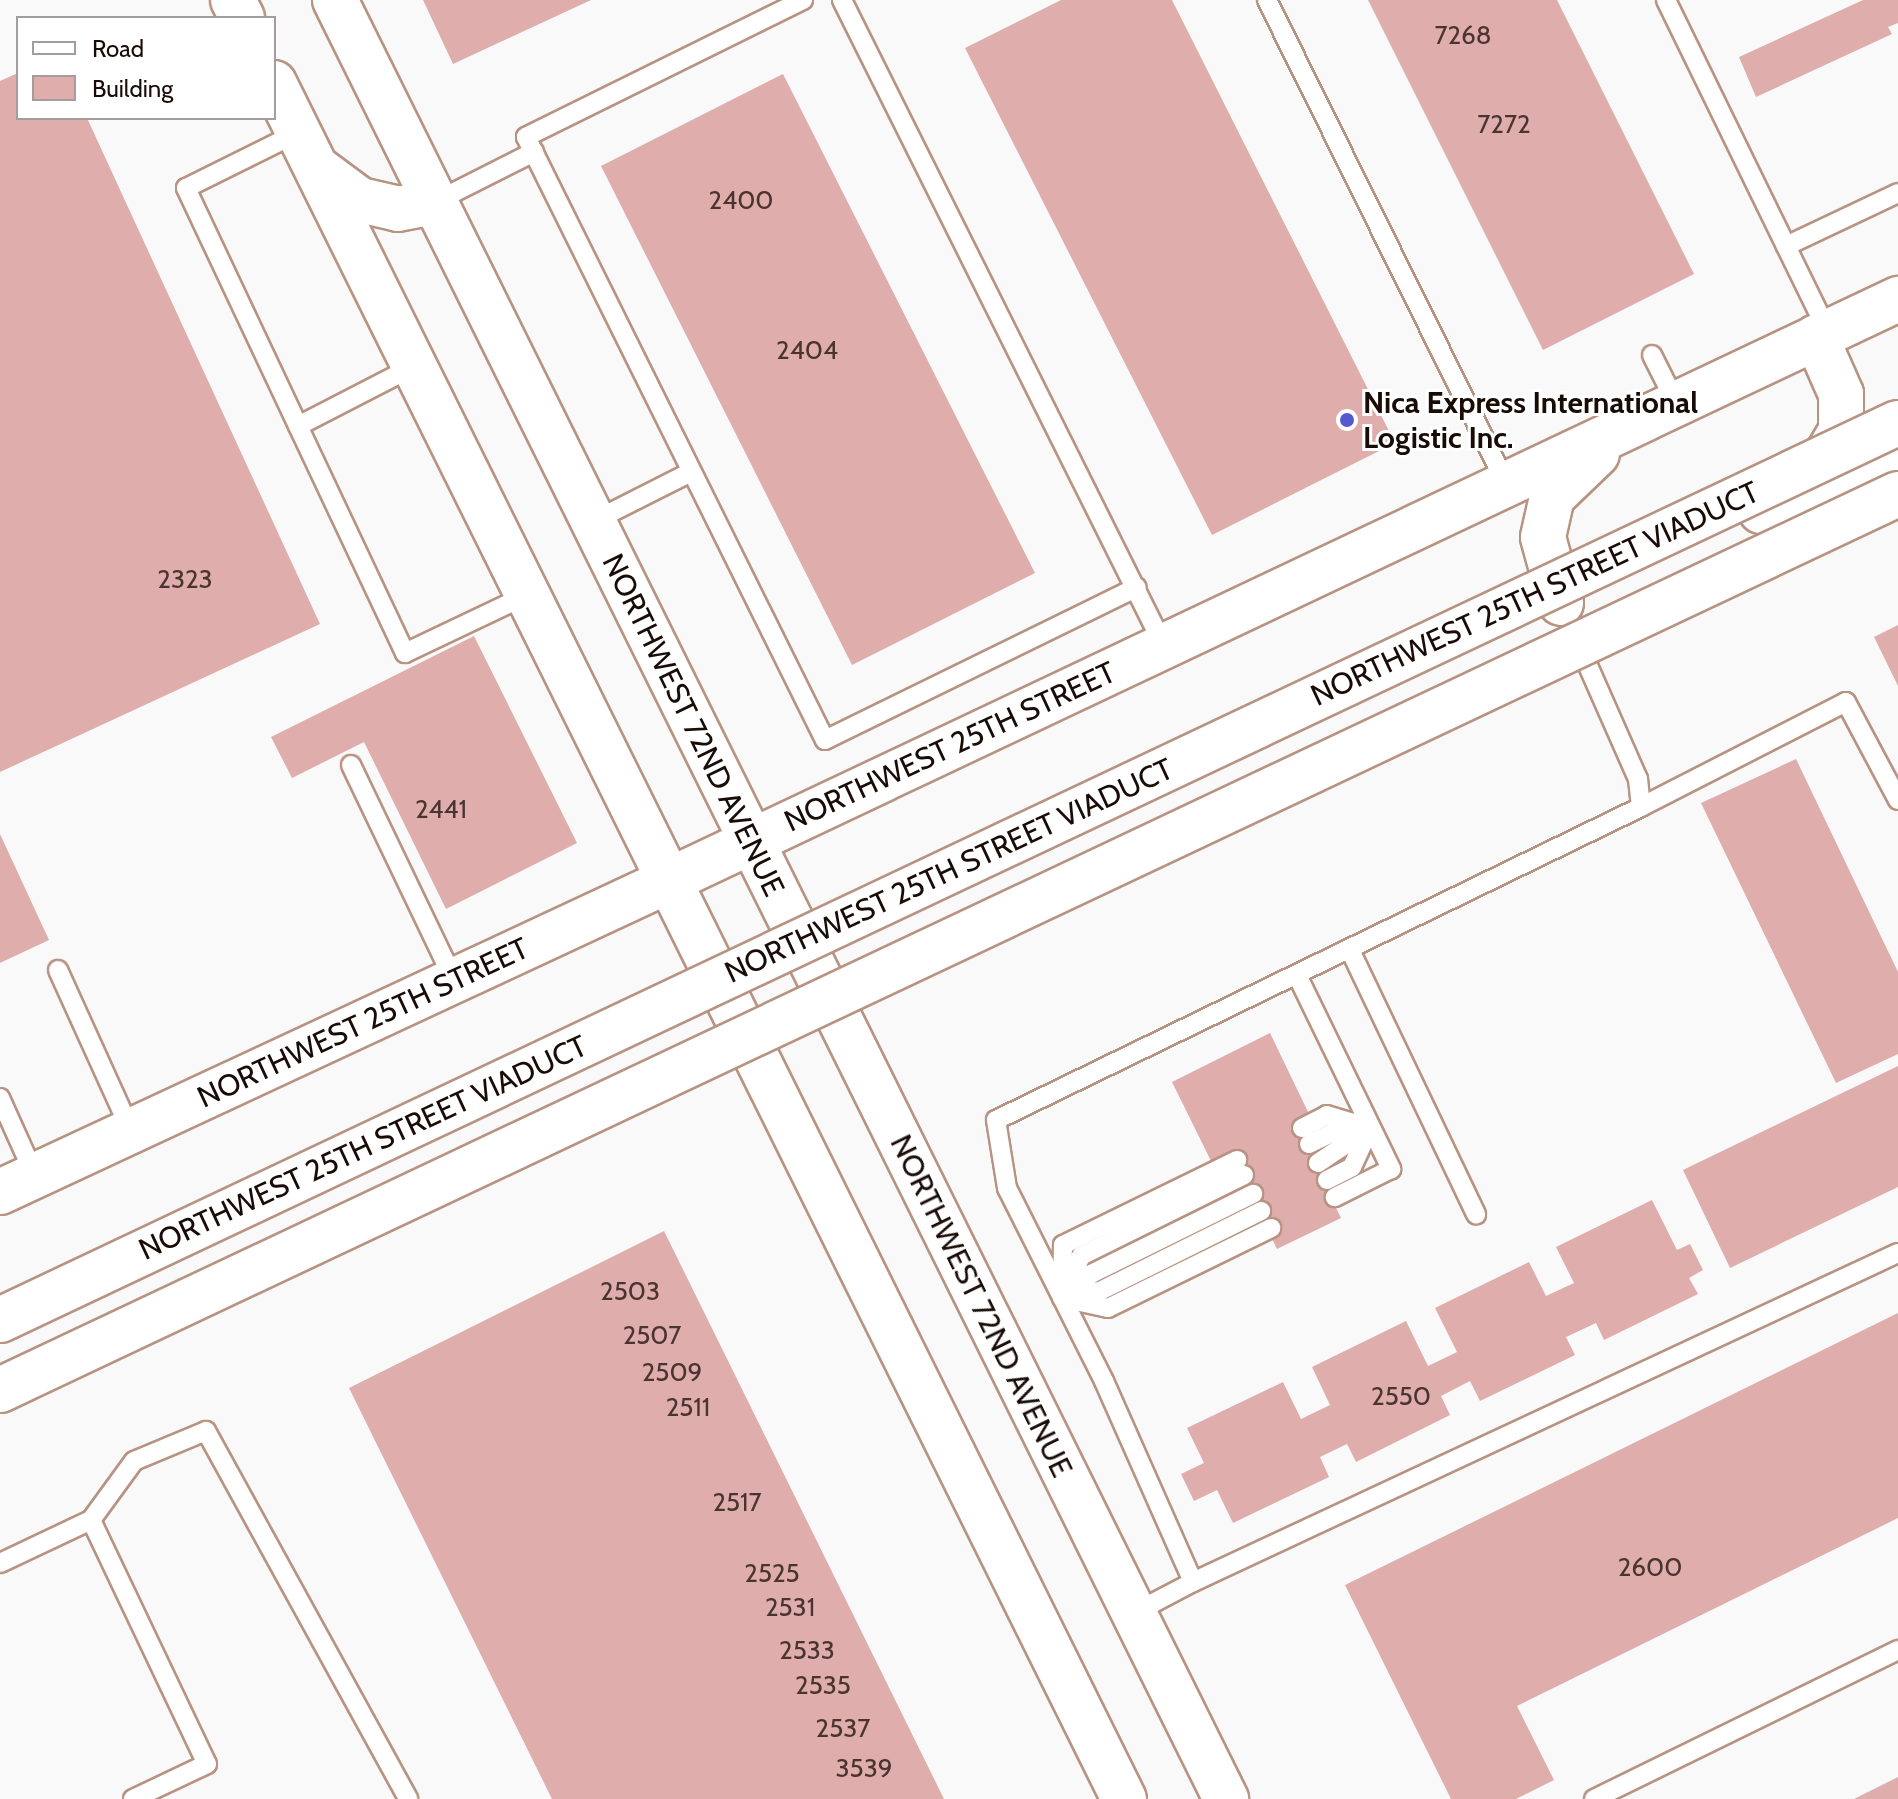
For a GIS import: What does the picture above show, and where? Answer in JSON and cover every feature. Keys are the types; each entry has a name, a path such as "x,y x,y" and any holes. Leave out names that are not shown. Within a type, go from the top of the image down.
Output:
{"main road":[{"name":"NORTHWEST 72ND AVENUE","path":"335,0 1134,1613 1220,1797"},
{"path":"276,87 1124,1799"},
{"path":"308,150 360,200 398,209 435,202"},
{"name":"NORTHWEST 25TH STREET","path":"18,1184 670,880 1898,299"},
{"path":"1806,491 1841,431 1841,394 1822,334"},
{"name":"NORTHWEST 25TH STREET VIADUCT","path":"0,1322 1898,423"},
{"path":"1561,603 1543,537 1552,497 1624,427"},
{"path":"0,1322 727,997 1561,603 1898,448"},
{"path":"0,1390 1898,494"}],"lane":[{"path":"803,0 526,137 825,740 1137,587"},
{"path":"842,0 1164,646"},
{"path":"1267,0 1506,483"},
{"path":"1666,0 1786,246 1822,334"},
{"path":"308,150 186,188 405,653 527,595"},
{"path":"435,202 534,152"},
{"path":"1786,246 1898,193"},
{"path":"1652,355 1676,403"},
{"path":"298,426 414,366"},
{"path":"594,521 691,472"},
{"path":"1561,603 1638,779 1641,807"},
{"path":"1193,1582 1062,1298 1007,1188 996,1120 1641,807 1846,702 1898,800"},
{"path":"351,765 454,980"},
{"path":"1350,950 1476,1214"},
{"path":"58,970 131,1131"},
{"path":"1297,975 1391,1169 1335,1197"},
{"path":"0,1098 18,1184"},
{"path":"1306,1136 1370,1128"},
{"path":"1322,1171 1352,1167 1370,1128"},
{"path":"1062,1298 1081,1256 1240,1168"},
{"path":"1062,1298 1100,1291 1257,1203"},
{"path":"1062,1298 1108,1308 1271,1228"},
{"path":"1134,1613 1193,1582 1898,1253"},
{"path":"0,1563 91,1520 134,1461 206,1431 408,1799"},
{"path":"91,1520 207,1764 133,1799"},
{"path":"1594,1799 1898,1650"}],"building":[{"path":"423,0 591,0 453,64"},
{"path":"1061,0 1172,0 1395,443 1212,535 965,48"},
{"path":"1368,0 1557,0 1694,274 1543,350"},
{"path":"1863,0 1898,0 1898,23 1888,27 1892,34 1756,97 1739,57"},
{"path":"16,74 16,120 88,120 320,624 0,772 0,81"},
{"path":"783,74 1035,573 852,665 601,166"},
{"path":"1898,625 1898,686 1874,637"},
{"path":"474,636 577,843 446,909 364,742 292,778 271,737"},
{"path":"1796,759 1898,972 1898,1054 1836,1083 1701,803"},
{"path":"0,834 49,940 0,963"},
{"path":"1270,1033 1310,1116 1295,1124 1341,1218 1277,1249 1231,1155 1213,1165 1172,1082"},
{"path":"1898,1066 1898,1187 1730,1268 1683,1170"},
{"path":"1652,1200 1677,1250 1690,1244 1703,1270 1689,1278 1698,1294 1604,1340 1596,1323 1566,1337 1575,1355 1480,1401 1470,1381 1441,1396 1450,1415 1356,1462 1347,1444 1320,1457 1329,1477 1233,1523 1217,1490 1194,1501 1181,1474 1204,1463 1187,1428 1283,1382 1301,1419 1330,1405 1312,1367 1406,1321 1428,1366 1457,1352 1435,1308 1529,1262 1546,1296 1574,1283 1556,1247"},
{"path":"664,1231 944,1799 552,1799 349,1388"},
{"path":"1898,1313 1898,1518 1517,1706 1554,1780 1516,1799 1451,1799 1345,1585"},
{"path":"1898,1777 1898,1799 1854,1799"}],"place":[{"name":"Nica Express International Logistic Inc.","path":"1347,420"}]}
